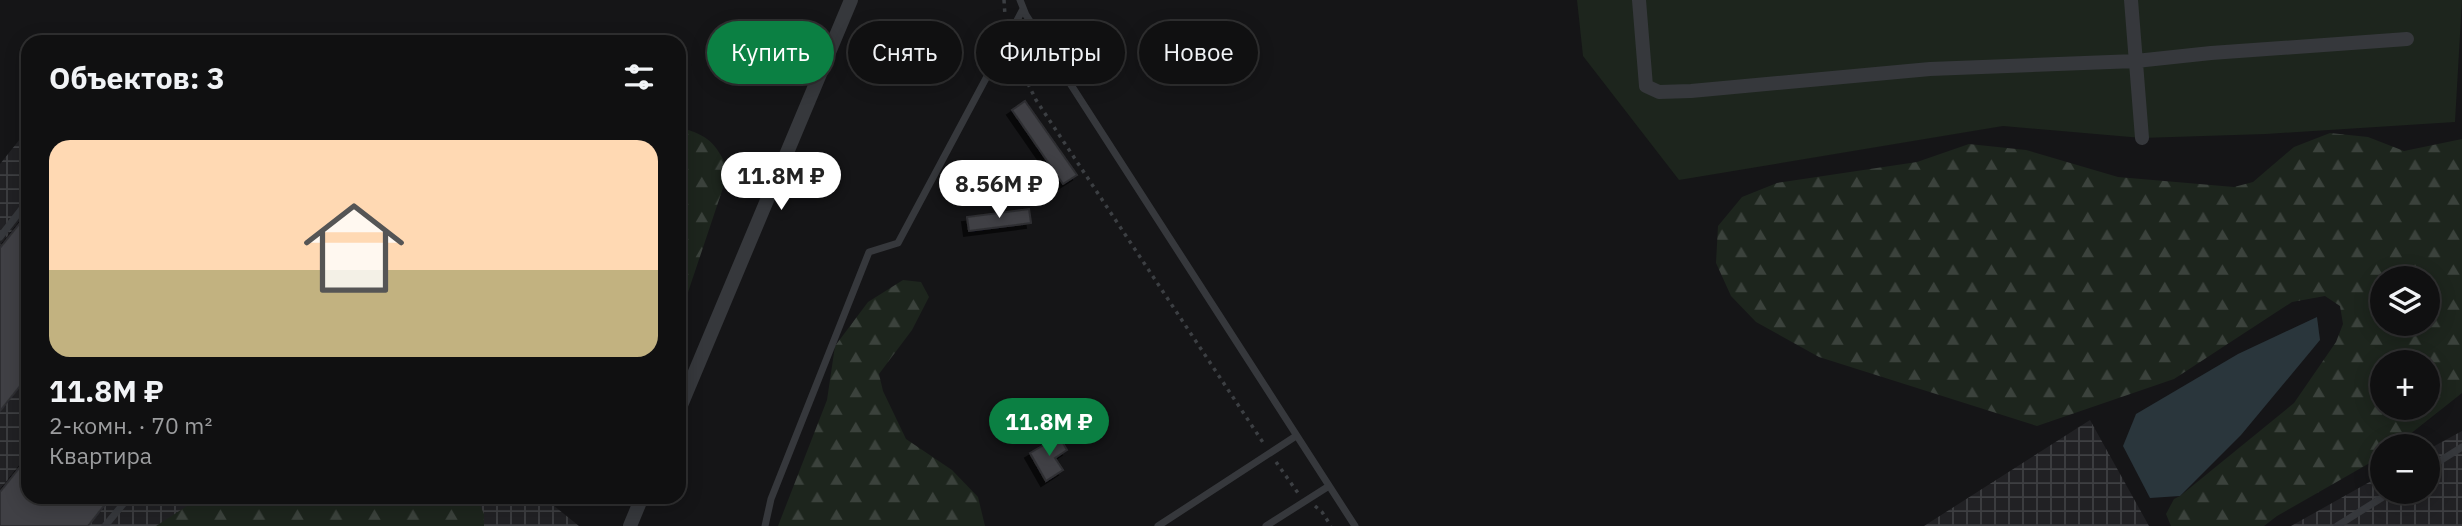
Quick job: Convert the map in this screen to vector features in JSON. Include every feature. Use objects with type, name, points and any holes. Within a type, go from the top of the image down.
[{"type":"street","points":[[686,393],[851,0]]},
{"type":"street","points":[[1639,0],[1646,86],[1659,92],[1930,69],[2136,61],[2407,39]]},
{"type":"street","points":[[2131,0],[2142,138]]},
{"type":"street","points":[[630,526],[639,504]]},
{"type":"lane","points":[[1020,0],[1023,9],[1355,526]]},
{"type":"lane","points":[[1016,21],[1023,9]]},
{"type":"lane","points":[[765,526],[771,499],[869,252],[898,243],[983,84]]},
{"type":"lane","points":[[0,237],[21,210]]},
{"type":"lane","points":[[1158,526],[1296,436]]},
{"type":"lane","points":[[2440,461],[2462,447]]},
{"type":"lane","points":[[1266,526],[1329,486]]},
{"type":"lane","points":[[105,526],[123,504]]},
{"type":"lane","points":[[2337,526],[2372,504]]},
{"type":"path","points":[[1004,0],[1005,21]]},
{"type":"path","points":[[1028,84],[1270,453],[1297,492],[1322,512],[1331,526]]},
{"type":"shaded area","points":[[21,138],[21,504],[552,504],[579,526],[0,526],[0,164]]},
{"type":"shaded area","points":[[2317,317],[2320,340],[2241,435],[2180,496],[2150,498],[2123,446],[2136,414],[2238,354]]},
{"type":"shaded area","points":[[2090,420],[2149,526],[1924,526]]},
{"type":"shaded area","points":[[2462,431],[2462,526],[2291,526],[2370,482],[2370,504],[2440,504],[2440,443]]},
{"type":"green space","points":[[1577,0],[2462,0],[2455,122],[2266,134],[2142,138],[2003,126],[1679,180],[1583,56]]},
{"type":"green space","points":[[686,129],[707,139],[729,170],[686,298]]},
{"type":"green space","points":[[2330,133],[2368,137],[2404,151],[2462,139],[2462,393],[2440,410],[2440,350],[2370,350],[2370,420],[2428,420],[2410,434],[2370,434],[2370,463],[2264,526],[2171,526],[2166,514],[2174,499],[2294,403],[2336,342],[2343,324],[2340,306],[2325,296],[2292,302],[2174,379],[2037,426],[1819,357],[1756,322],[1731,296],[1716,263],[1718,226],[1742,197],[1777,183],[1917,162],[1969,144],[2026,150],[2118,177],[2234,187],[2253,182],[2294,147]]},
{"type":"green space","points":[[903,280],[921,282],[929,297],[912,330],[879,374],[883,391],[906,439],[952,470],[978,497],[985,526],[778,526],[827,400],[835,346],[868,302]]},
{"type":"green space","points":[[190,504],[479,504],[484,514],[484,526],[156,526]]},
{"type":"building","points":[[1025,101],[1077,175],[1063,184],[1012,110]]},
{"type":"building","points":[[1029,209],[1031,223],[969,231],[967,217]]},
{"type":"building","points":[[21,222],[21,385],[0,411],[0,248]]},
{"type":"building","points":[[1059,436],[1067,450],[1055,458],[1063,470],[1046,481],[1030,453]]},
{"type":"building","points":[[21,466],[21,504],[105,504],[88,526],[0,526],[0,492]]}]
